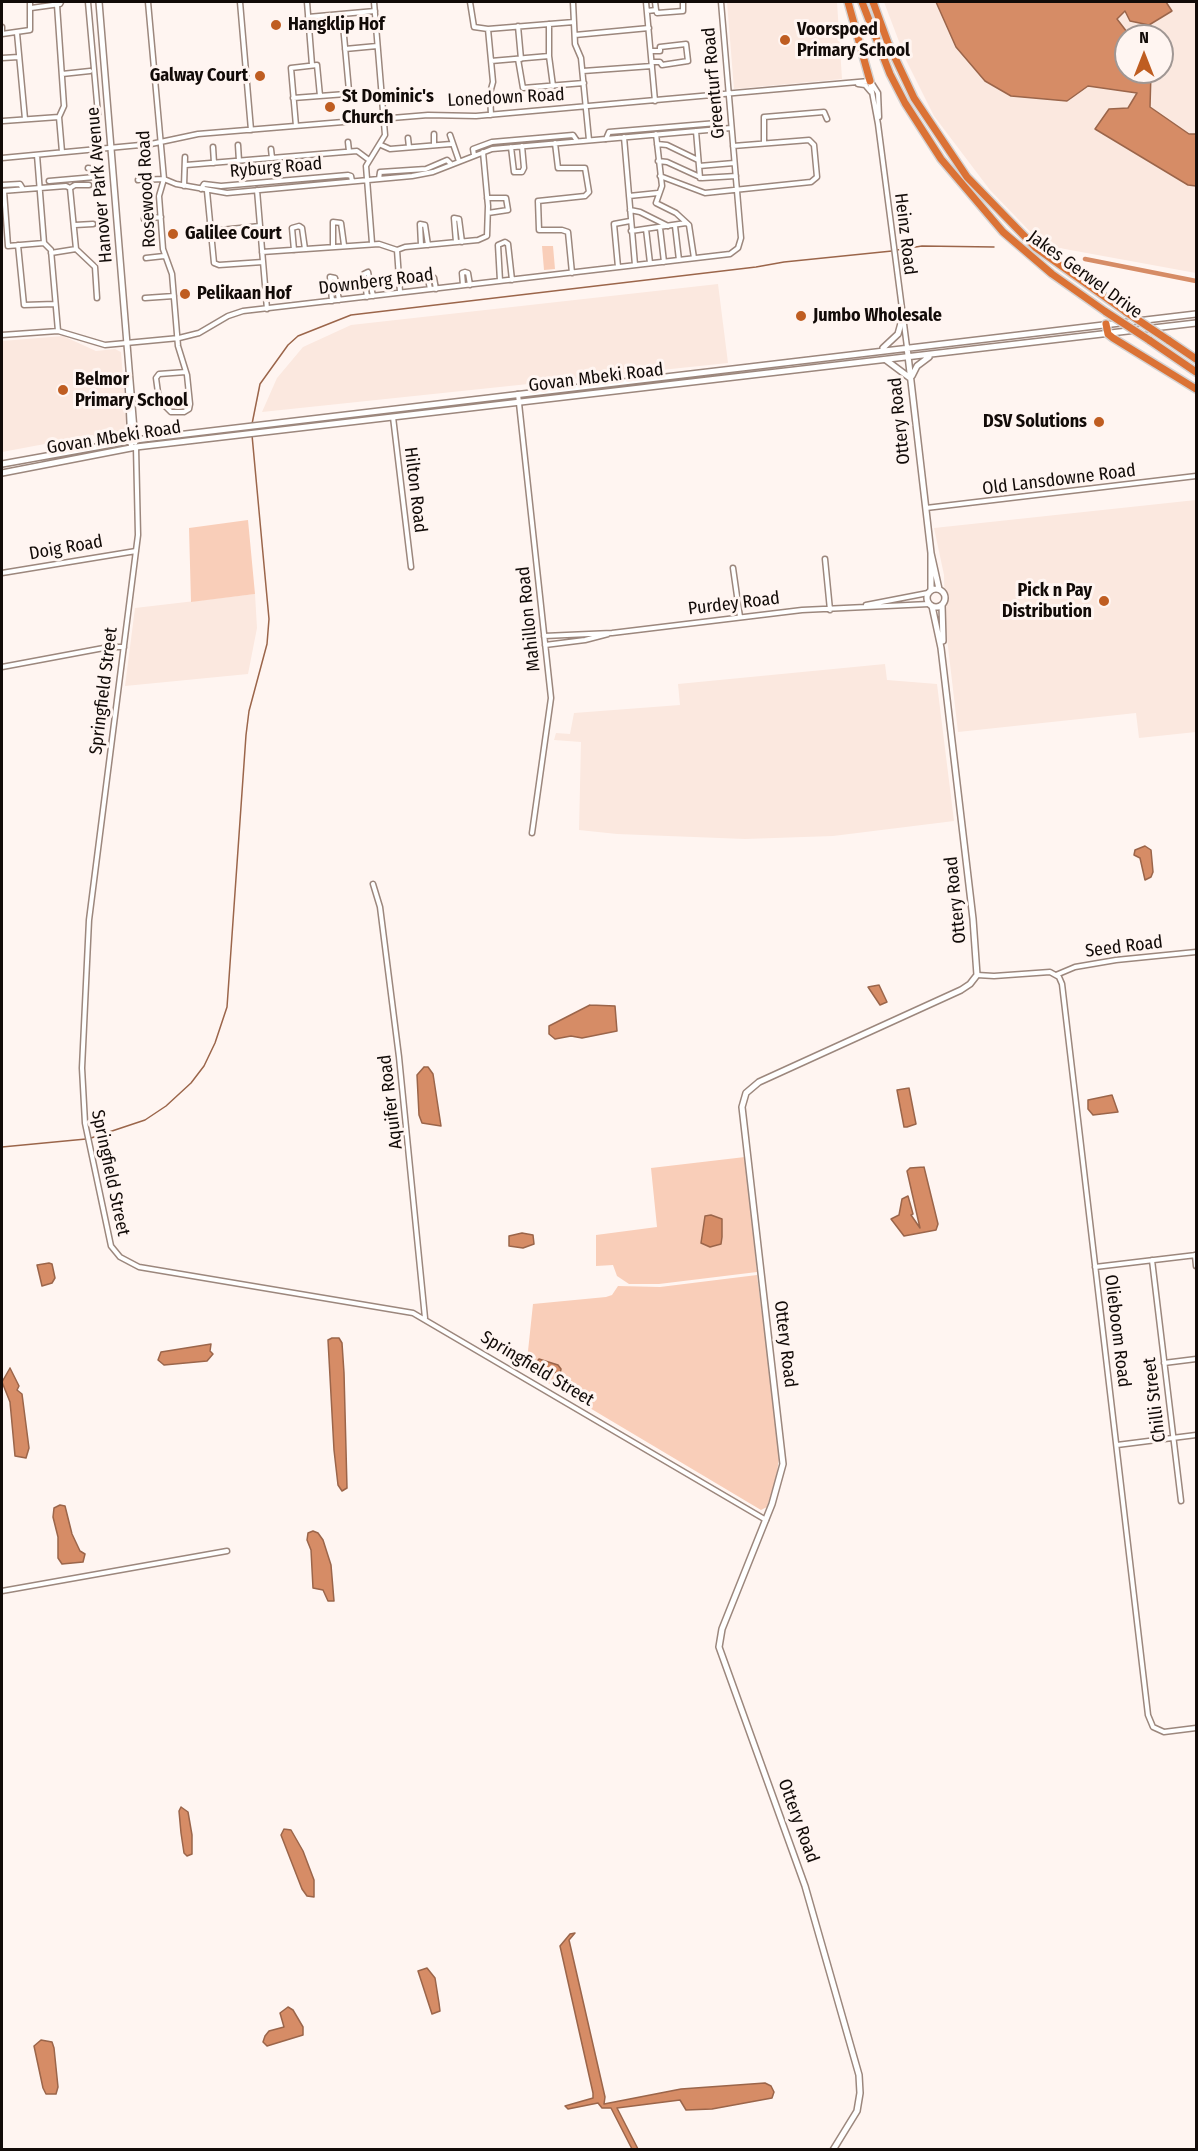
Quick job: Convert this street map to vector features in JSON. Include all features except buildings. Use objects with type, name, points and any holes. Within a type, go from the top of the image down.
[{"type":"highway","points":[[848,2],[870,81]]},
{"type":"highway","name":"Jakes Gerwel Drive","points":[[862,2],[890,74],[910,113],[941,159],[1008,236],[1052,274],[1197,372]]},
{"type":"highway","name":"Jakes Gerwel Drive","points":[[873,2],[888,43],[914,99],[967,177],[1036,248],[1125,312],[1197,357]]},
{"type":"highway","points":[[1106,324],[1108,334],[1197,389]]},
{"type":"street","points":[[2,27],[2,34],[17,33],[31,28],[30,2]]},
{"type":"street","points":[[88,2],[98,114]]},
{"type":"street","name":"Hanover Park Avenue","points":[[99,2],[130,365],[128,392],[134,448]]},
{"type":"street","name":"Rosewood Road","points":[[148,2],[164,179],[159,196],[160,217],[164,256],[172,272],[178,338],[181,360],[186,372],[189,409],[184,412],[171,412],[159,400],[156,378],[159,374],[186,372]]},
{"type":"street","points":[[240,2],[251,130]]},
{"type":"street","points":[[306,2],[312,65]]},
{"type":"street","points":[[372,243],[366,166],[381,145],[385,135],[374,2]]},
{"type":"street","points":[[471,2],[474,27],[488,29],[574,22]]},
{"type":"street","points":[[573,2],[575,34],[583,71],[589,140]]},
{"type":"street","points":[[646,2],[655,101]]},
{"type":"street","points":[[655,2],[656,13],[683,11],[683,2]]},
{"type":"street","name":"Greenturf Road","points":[[721,2],[741,238],[738,248]]},
{"type":"street","points":[[31,8],[59,3],[64,106],[59,117],[62,153]]},
{"type":"street","points":[[647,10],[656,10]]},
{"type":"street","points":[[308,17],[375,11]]},
{"type":"street","points":[[293,98],[349,92],[342,14]]},
{"type":"street","points":[[549,24],[549,56],[553,86]]},
{"type":"street","points":[[518,26],[522,88],[584,83]]},
{"type":"street","points":[[575,34],[649,28]]},
{"type":"street","points":[[488,29],[493,82],[490,93],[491,115]]},
{"type":"street","points":[[17,33],[25,119]]},
{"type":"street","points":[[583,71],[688,61],[686,44],[660,47],[660,62]]},
{"type":"street","points":[[345,49],[377,46]]},
{"type":"street","points":[[651,51],[660,51]]},
{"type":"street","points":[[491,62],[549,56]]},
{"type":"street","points":[[2,58],[19,57]]},
{"type":"street","points":[[296,126],[290,68],[318,66],[321,96]]},
{"type":"street","points":[[62,74],[90,71]]},
{"type":"street","name":"Lonedown Road","points":[[2,158],[112,149],[198,134],[428,115],[464,117],[491,115],[870,81]]},
{"type":"street","name":"Heinz Road","points":[[870,81],[878,124],[907,347]]},
{"type":"street","name":"Heinz Road","points":[[870,81],[878,93],[878,124]]},
{"type":"street","points":[[854,83],[865,86],[873,95]]},
{"type":"street","points":[[96,88],[107,87]]},
{"type":"street","points":[[764,143],[764,117],[824,112],[827,119]]},
{"type":"street","points":[[3,121],[59,117]]},
{"type":"street","name":"Ryburg Road","points":[[606,139],[609,132],[717,123],[720,129]]},
{"type":"street","name":"Ryburg Road","points":[[164,179],[184,186],[227,193],[425,174],[483,152],[511,147],[731,128]]},
{"type":"street","points":[[696,131],[700,178]]},
{"type":"street","points":[[434,134],[434,145]]},
{"type":"street","points":[[656,134],[662,186],[656,203],[676,213],[690,226],[694,258]]},
{"type":"street","points":[[450,135],[451,144],[459,161]]},
{"type":"street","name":"Ryburg Road","points":[[474,155],[473,149],[492,142],[573,135],[577,141]]},
{"type":"street","points":[[624,137],[634,265]]},
{"type":"street","points":[[408,138],[409,147]]},
{"type":"street","points":[[660,176],[702,193],[811,182],[816,179],[812,141],[733,146]]},
{"type":"street","points":[[348,142],[348,151]]},
{"type":"street","points":[[555,143],[558,168],[585,168],[589,192],[585,196],[538,201],[539,230],[568,232],[572,273]]},
{"type":"street","points":[[381,145],[389,148],[451,144]]},
{"type":"street","points":[[657,144],[667,145],[698,160]]},
{"type":"street","points":[[238,145],[239,161]]},
{"type":"street","points":[[322,145],[323,153]]},
{"type":"street","points":[[511,147],[513,171],[522,172],[524,168],[522,146]]},
{"type":"street","points":[[213,147],[214,163]]},
{"type":"street","points":[[296,147],[297,155]]},
{"type":"street","points":[[271,149],[272,158]]},
{"type":"street","points":[[186,165],[348,151],[360,152],[369,159]]},
{"type":"street","points":[[400,293],[395,256],[397,250],[402,247],[478,240],[487,236],[488,213],[483,152]]},
{"type":"street","points":[[37,155],[44,243],[51,253],[58,330]]},
{"type":"street","points":[[184,186],[185,157]]},
{"type":"street","points":[[658,162],[667,162],[700,178],[736,176]]},
{"type":"street","name":"Greenturf Road","points":[[699,166],[735,163]]},
{"type":"street","points":[[49,181],[95,177],[95,169],[88,168]]},
{"type":"street","name":"Ryburg Road","points":[[201,189],[204,184],[221,186],[348,175],[352,181]]},
{"type":"street","points":[[138,180],[164,179]]},
{"type":"street","points":[[60,180],[61,187]]},
{"type":"street","points":[[2,185],[20,184],[23,189]]},
{"type":"street","points":[[70,189],[75,185],[89,185]]},
{"type":"street","points":[[44,243],[8,246],[3,191],[61,187],[70,189]]},
{"type":"street","points":[[70,189],[76,249],[95,267],[97,298]]},
{"type":"street","points":[[257,190],[267,309]]},
{"type":"street","points":[[207,191],[216,265],[263,262]]},
{"type":"street","points":[[629,196],[658,193]]},
{"type":"street","points":[[487,198],[506,198],[508,210],[488,213]]},
{"type":"street","points":[[630,210],[672,226]]},
{"type":"street","points":[[144,219],[160,217]]},
{"type":"street","points":[[456,242],[454,218],[459,219],[462,242]]},
{"type":"street","points":[[618,267],[614,224],[630,221]]},
{"type":"street","points":[[333,246],[333,222],[341,223],[344,245]]},
{"type":"street","points":[[631,231],[686,223]]},
{"type":"street","points":[[75,225],[93,224]]},
{"type":"street","points":[[421,245],[420,224],[426,225],[428,245]]},
{"type":"street","points":[[211,231],[260,226]]},
{"type":"street","points":[[294,250],[292,228],[299,226],[302,228],[305,249]]},
{"type":"street","points":[[672,226],[679,260]]},
{"type":"street","points":[[660,228],[664,262]]},
{"type":"street","points":[[646,230],[650,264]]},
{"type":"street","points":[[500,281],[498,245],[505,242],[508,244],[512,280]]},
{"type":"street","points":[[262,252],[372,243],[397,250]]},
{"type":"street","points":[[18,245],[24,305],[55,304]]},
{"type":"street","name":"Downberg Road","points":[[2,335],[58,330],[105,345],[178,338],[199,333],[235,313],[730,254],[738,248]]},
{"type":"street","points":[[51,253],[76,249]]},
{"type":"street","points":[[146,258],[164,256]]},
{"type":"street","points":[[367,297],[364,274],[368,272],[373,296]]},
{"type":"street","points":[[464,285],[462,273],[465,272],[468,273],[470,285]]},
{"type":"street","points":[[429,290],[428,279],[431,276],[436,289]]},
{"type":"street","points":[[332,301],[330,277],[335,278],[339,300]]},
{"type":"street","points":[[145,298],[174,296]]},
{"type":"street","name":"Govan Mbeki Road","points":[[2,464],[133,440],[1197,314]]},
{"type":"street","points":[[879,350],[896,338],[903,316]]},
{"type":"street","name":"Govan Mbeki Road","points":[[2,473],[134,448],[1197,323]]},
{"type":"street","name":"Ottery Road","points":[[907,347],[931,553],[939,589],[945,596],[941,648]]},
{"type":"street","points":[[886,360],[900,368],[911,380],[917,366],[933,355]]},
{"type":"street","name":"Mahillon Road","points":[[518,394],[551,706],[532,833]]},
{"type":"street","name":"Hilton Road","points":[[393,417],[411,567]]},
{"type":"street","name":"Springfield Street","points":[[134,448],[138,524],[136,550],[89,920],[82,1076],[86,1132],[109,1239],[114,1252],[129,1263],[158,1271],[386,1306],[425,1318],[766,1520]]},
{"type":"street","name":"Old Lansdowne Road","points":[[926,508],[1197,477]]},
{"type":"street","name":"Doig Road","points":[[2,573],[136,550]]},
{"type":"street","name":"Ottery Road","points":[[833,2150],[857,2111],[860,2093],[859,2075],[805,1886],[720,1652],[722,1629],[780,1483],[783,1459],[742,1119],[744,1097],[759,1082],[961,990],[977,975],[976,940],[941,648],[930,605],[931,553]]},
{"type":"street","points":[[825,559],[830,610]]},
{"type":"street","points":[[733,568],[740,617]]},
{"type":"street","points":[[929,592],[939,589]]},
{"type":"street","name":"Purdey Road","points":[[859,607],[929,592]]},
{"type":"street","points":[[930,605],[943,604]]},
{"type":"street","name":"Purdey Road","points":[[544,636],[612,633],[740,617],[859,607],[930,605]]},
{"type":"street","name":"Purdey Road","points":[[545,645],[585,640],[612,633]]},
{"type":"street","points":[[2,667],[124,647]]},
{"type":"street","name":"Aquifer Road","points":[[373,884],[380,907],[399,1057],[422,1266],[425,1318]]},
{"type":"street","name":"Seed Road","points":[[1056,975],[1075,967],[1116,960],[1197,952]]},
{"type":"street","points":[[977,975],[1046,972],[1056,975]]},
{"type":"street","name":"Olieboom Road","points":[[1056,975],[1061,980],[1065,997],[1148,1715],[1153,1727],[1158,1730],[1197,1728]]},
{"type":"street","points":[[1095,1267],[1196,1255],[1197,1266]]},
{"type":"street","name":"Chilli Street","points":[[1152,1260],[1181,1501]]},
{"type":"street","points":[[1164,1363],[1197,1359]]},
{"type":"street","points":[[1117,1445],[1197,1435]]},
{"type":"street","points":[[2,1591],[227,1551]]},
{"type":"shaded area","name":"Voorspoed Primary School","points":[[727,2],[837,2],[842,79],[734,89]]},
{"type":"shaded area","points":[[884,2],[1196,2],[1196,273],[1043,245],[990,190],[934,116],[906,60]]},
{"type":"shaded area","points":[[936,2],[1166,2],[1172,11],[1151,24],[1130,21],[1125,11],[1117,19],[1121,24],[1114,24],[1114,84],[1151,84],[1150,107],[1189,134],[1196,134],[1196,186],[1188,185],[1095,129],[1109,109],[1128,108],[1137,93],[1088,86],[1067,101],[1011,96],[985,81],[956,47]]},
{"type":"shaded area","points":[[542,246],[553,246],[555,269],[544,270]]},
{"type":"shaded area","points":[[718,284],[728,363],[262,412],[277,378],[303,347],[351,325]]},
{"type":"shaded area","name":"Belmor Primary School","points":[[63,336],[96,351],[115,349],[121,352],[127,428],[122,435],[96,440],[93,435],[2,452],[2,341]]},
{"type":"shaded area","points":[[1196,500],[1196,732],[1139,738],[1136,713],[958,732],[945,621],[944,575],[934,528]]},
{"type":"shaded area","points":[[248,520],[255,594],[191,602],[189,528]]},
{"type":"shaded area","points":[[255,594],[257,628],[248,674],[125,686],[135,608]]},
{"type":"shaded area","points":[[885,664],[887,680],[937,684],[954,821],[833,836],[745,839],[617,834],[579,830],[581,742],[554,740],[556,733],[570,734],[574,713],[680,705],[678,684]]},
{"type":"shaded area","points":[[1145,846],[1151,850],[1153,872],[1151,877],[1145,880],[1140,858],[1134,855],[1135,850]]},
{"type":"shaded area","points":[[879,985],[887,1002],[880,1005],[868,987]]},
{"type":"shaded area","points":[[590,1005],[615,1006],[617,1031],[582,1038],[571,1036],[555,1039],[549,1034],[549,1026]]},
{"type":"shaded area","points":[[424,1067],[428,1067],[433,1074],[441,1126],[422,1123],[419,1115],[417,1075]]},
{"type":"shaded area","points":[[909,1088],[916,1124],[904,1127],[897,1090]]},
{"type":"shaded area","points":[[1112,1095],[1118,1112],[1093,1115],[1088,1109],[1088,1100]]},
{"type":"shaded area","points":[[745,1157],[757,1272],[659,1284],[629,1284],[617,1276],[613,1265],[596,1266],[596,1235],[657,1227],[651,1168]]},
{"type":"shaded area","points":[[924,1167],[938,1224],[936,1230],[904,1236],[891,1219],[899,1215],[902,1199],[908,1196],[913,1214],[911,1215],[920,1228],[907,1171],[910,1168]]},
{"type":"shaded area","points":[[711,1215],[722,1219],[722,1237],[721,1244],[710,1247],[701,1243],[705,1216]]},
{"type":"shaded area","points":[[522,1233],[533,1235],[534,1244],[523,1248],[509,1246],[509,1236]]},
{"type":"shaded area","points":[[52,1264],[55,1278],[52,1283],[42,1286],[37,1265]]},
{"type":"shaded area","points":[[757,1275],[780,1452],[776,1479],[767,1507],[761,1510],[526,1370],[533,1304],[606,1297],[612,1295],[618,1286],[660,1287]]},
{"type":"shaded area","points":[[339,1338],[342,1343],[344,1373],[347,1488],[342,1491],[338,1485],[334,1450],[328,1340]]},
{"type":"shaded area","points":[[211,1344],[210,1351],[213,1354],[207,1361],[164,1365],[158,1360],[161,1352]]},
{"type":"shaded area","points":[[539,1359],[558,1365],[561,1369],[560,1374],[538,1368],[534,1365]]},
{"type":"shaded area","points":[[10,1368],[19,1386],[17,1390],[22,1394],[29,1448],[26,1458],[15,1456],[10,1402],[2,1382]]},
{"type":"shaded area","points":[[60,1505],[65,1506],[72,1534],[80,1551],[85,1554],[83,1562],[62,1564],[58,1558],[58,1537],[53,1517],[54,1508]]},
{"type":"shaded area","points":[[313,1531],[318,1533],[323,1540],[331,1565],[334,1601],[328,1601],[323,1590],[313,1588],[311,1550],[307,1540],[308,1533]]},
{"type":"shaded area","points":[[181,1807],[188,1812],[192,1835],[192,1854],[187,1856],[184,1853],[181,1833],[179,1811]]},
{"type":"shaded area","points":[[284,1829],[291,1830],[303,1851],[314,1880],[314,1897],[307,1896],[302,1889],[281,1835]]},
{"type":"shaded area","points":[[575,1933],[569,1940],[605,2097],[604,2104],[681,2089],[765,2083],[771,2086],[774,2092],[772,2098],[712,2109],[686,2110],[680,2100],[617,2108],[638,2149],[632,2149],[611,2108],[602,2108],[598,2103],[568,2109],[565,2106],[593,2098],[560,1946],[570,1934]]},
{"type":"shaded area","points":[[427,1968],[435,1978],[440,2011],[432,2014],[418,1971]]},
{"type":"shaded area","points":[[288,2007],[293,2010],[303,2027],[303,2035],[267,2046],[263,2042],[265,2036],[269,2031],[284,2027],[280,2013]]},
{"type":"shaded area","points":[[41,2040],[52,2042],[54,2048],[58,2087],[56,2094],[46,2094],[43,2088],[34,2046]]},
{"type":"waterway","points":[[897,250],[922,246],[994,247]]},
{"type":"waterway","points":[[252,424],[260,384],[288,345],[298,336],[351,315],[892,251]]},
{"type":"waterway","points":[[1085,259],[1196,281]]},
{"type":"waterway","points":[[91,1138],[145,1120],[166,1106],[191,1083],[204,1066],[215,1043],[227,1007],[246,735],[249,711],[267,644],[269,619],[252,435]]},
{"type":"waterway","points":[[2,1147],[86,1139]]},
{"type":"place","name":"Hangklip Hof","points":[[276,25]]},
{"type":"place","name":"Voorspoed Primary School","points":[[785,40]]},
{"type":"place","name":"Galway Court","points":[[260,76]]},
{"type":"place","name":"St Dominic's Church","points":[[330,107]]},
{"type":"place","name":"Galilee Court","points":[[173,234]]},
{"type":"place","name":"Pelikaan Hof","points":[[185,294]]},
{"type":"place","name":"Jumbo Wholesale","points":[[801,316]]},
{"type":"place","name":"Belmor Primary School","points":[[63,390]]},
{"type":"place","name":"DSV Solutions","points":[[1099,422]]},
{"type":"place","name":"Pick n Pay Distribution","points":[[1104,601]]}]
